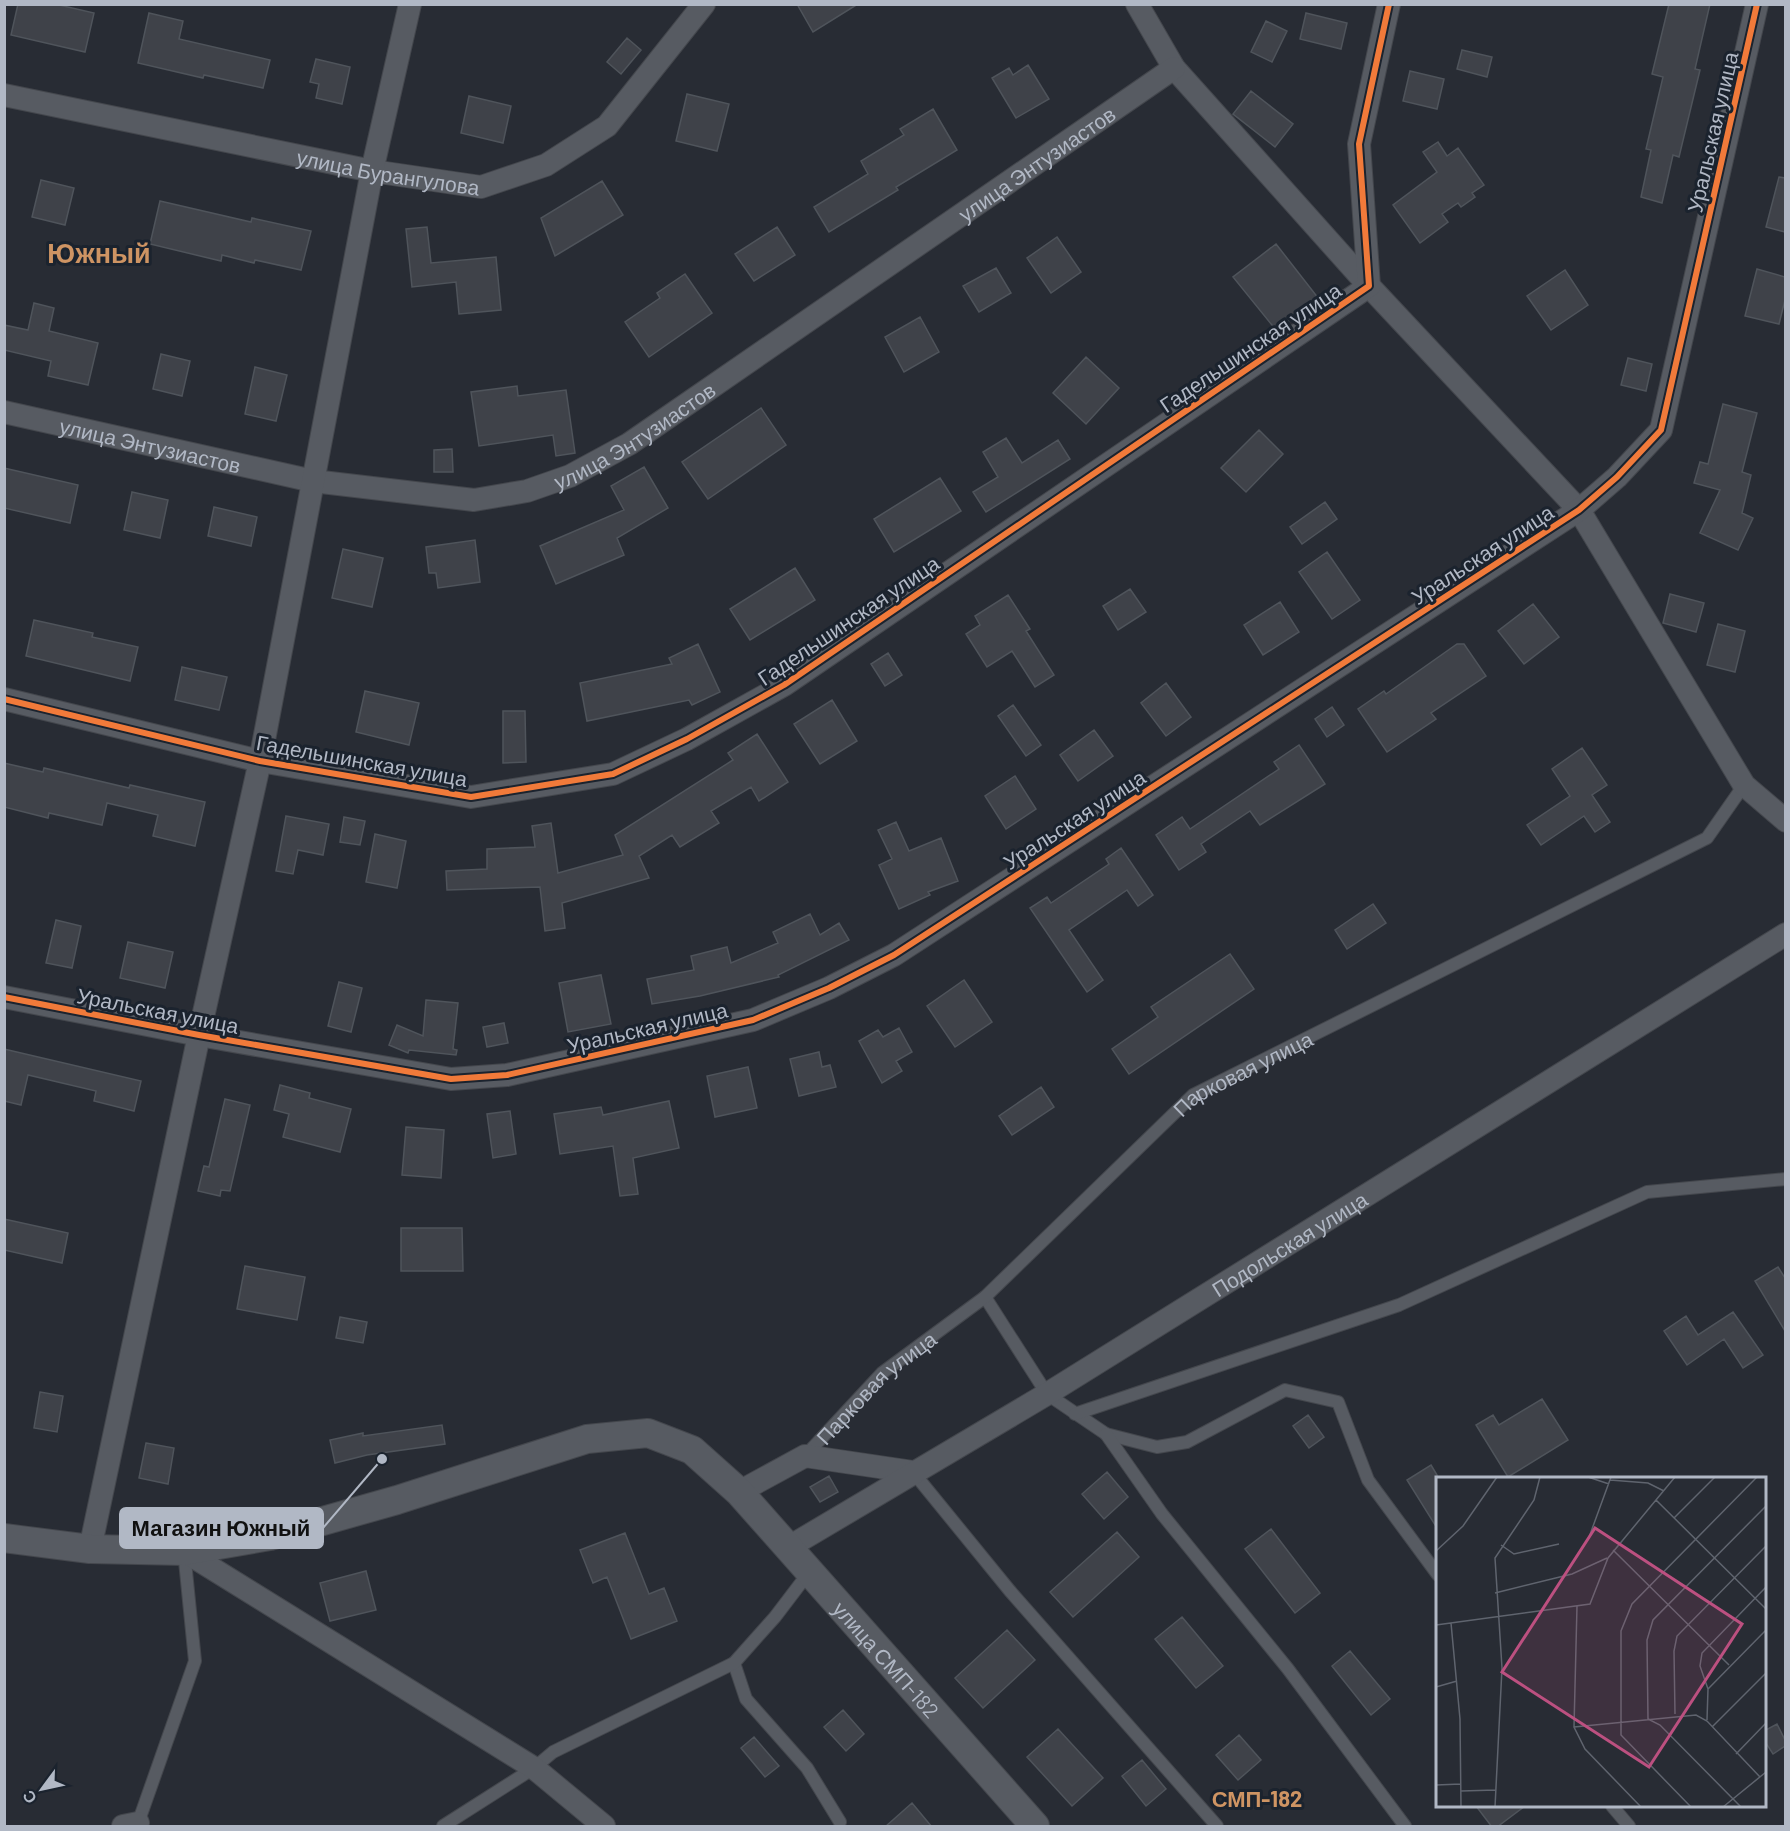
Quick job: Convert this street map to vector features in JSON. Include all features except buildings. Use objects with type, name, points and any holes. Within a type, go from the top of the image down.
[{"type":"street","points":[[90,1549],[199,1035],[260,761],[372,171],[410,4]]},
{"type":"street","name":"улица Бурангулова","points":[[4,95],[372,171],[481,187],[546,165],[608,126],[704,4]]},
{"type":"street","points":[[1137,4],[1174,68],[1369,286],[1579,510],[1744,785],[1785,821]]},
{"type":"street","name":"Гадельшинская улица","points":[[4,699],[260,761],[471,797],[613,774],[687,739],[784,685],[1369,286],[1359,144],[1389,4]]},
{"type":"street","name":"Уральская улица","points":[[4,997],[199,1035],[451,1078],[507,1075],[753,1020],[828,988],[894,956],[1579,510],[1617,477],[1661,430],[1757,4]]},
{"type":"street","name":"улица Энтузиастов","points":[[4,412],[313,481],[474,500],[527,491],[570,476],[629,444],[1174,68]]},
{"type":"street","name":"Подольская улица","points":[[789,1547],[1047,1394],[1785,934]]},
{"type":"street","points":[[4,1538],[90,1549],[184,1551],[270,1536],[398,1500],[587,1439],[648,1433],[692,1450],[740,1492],[805,1456],[913,1472]]},
{"type":"street","name":"улица СМП-182","points":[[740,1492],[1035,1827]]},
{"type":"street","points":[[184,1551],[534,1768],[604,1827]]},
{"type":"lane","name":"Парковая улица","points":[[805,1456],[882,1373],[985,1297],[1193,1095],[1707,838],[1744,785]]},
{"type":"lane","points":[[1075,1414],[1399,1305],[1647,1192],[1785,1179]]},
{"type":"lane","points":[[985,1297],[1047,1394],[1106,1434],[1157,1447],[1187,1442],[1285,1390],[1338,1402],[1368,1480],[1436,1574]]},
{"type":"lane","points":[[1106,1434],[1162,1514],[1288,1669],[1405,1827]]},
{"type":"lane","points":[[913,1472],[1010,1591],[1217,1827]]},
{"type":"lane","points":[[132,1825],[195,1661],[184,1551]]},
{"type":"lane","points":[[443,1827],[534,1768],[553,1752],[734,1663],[775,1617],[810,1571]]},
{"type":"lane","points":[[734,1663],[746,1699],[807,1768],[840,1822]]},
{"type":"lane","points":[[1613,1807],[1629,1827]]},
{"type":"cycle path","points":[[4,699],[260,761],[471,797],[613,774],[687,739],[784,685],[1369,286],[1359,144],[1389,4]]},
{"type":"cycle path","points":[[4,997],[199,1035],[451,1079],[507,1075],[753,1020],[829,988],[894,955],[1579,510],[1617,477],[1661,430],[1757,4]]},
{"type":"place","name":"Магазин Южный","points":[[382,1459]]},
{"type":"district","name":"Южный","points":[[99,252]]},
{"type":"district","name":"СМП-182","points":[[1257,1798]]}]
